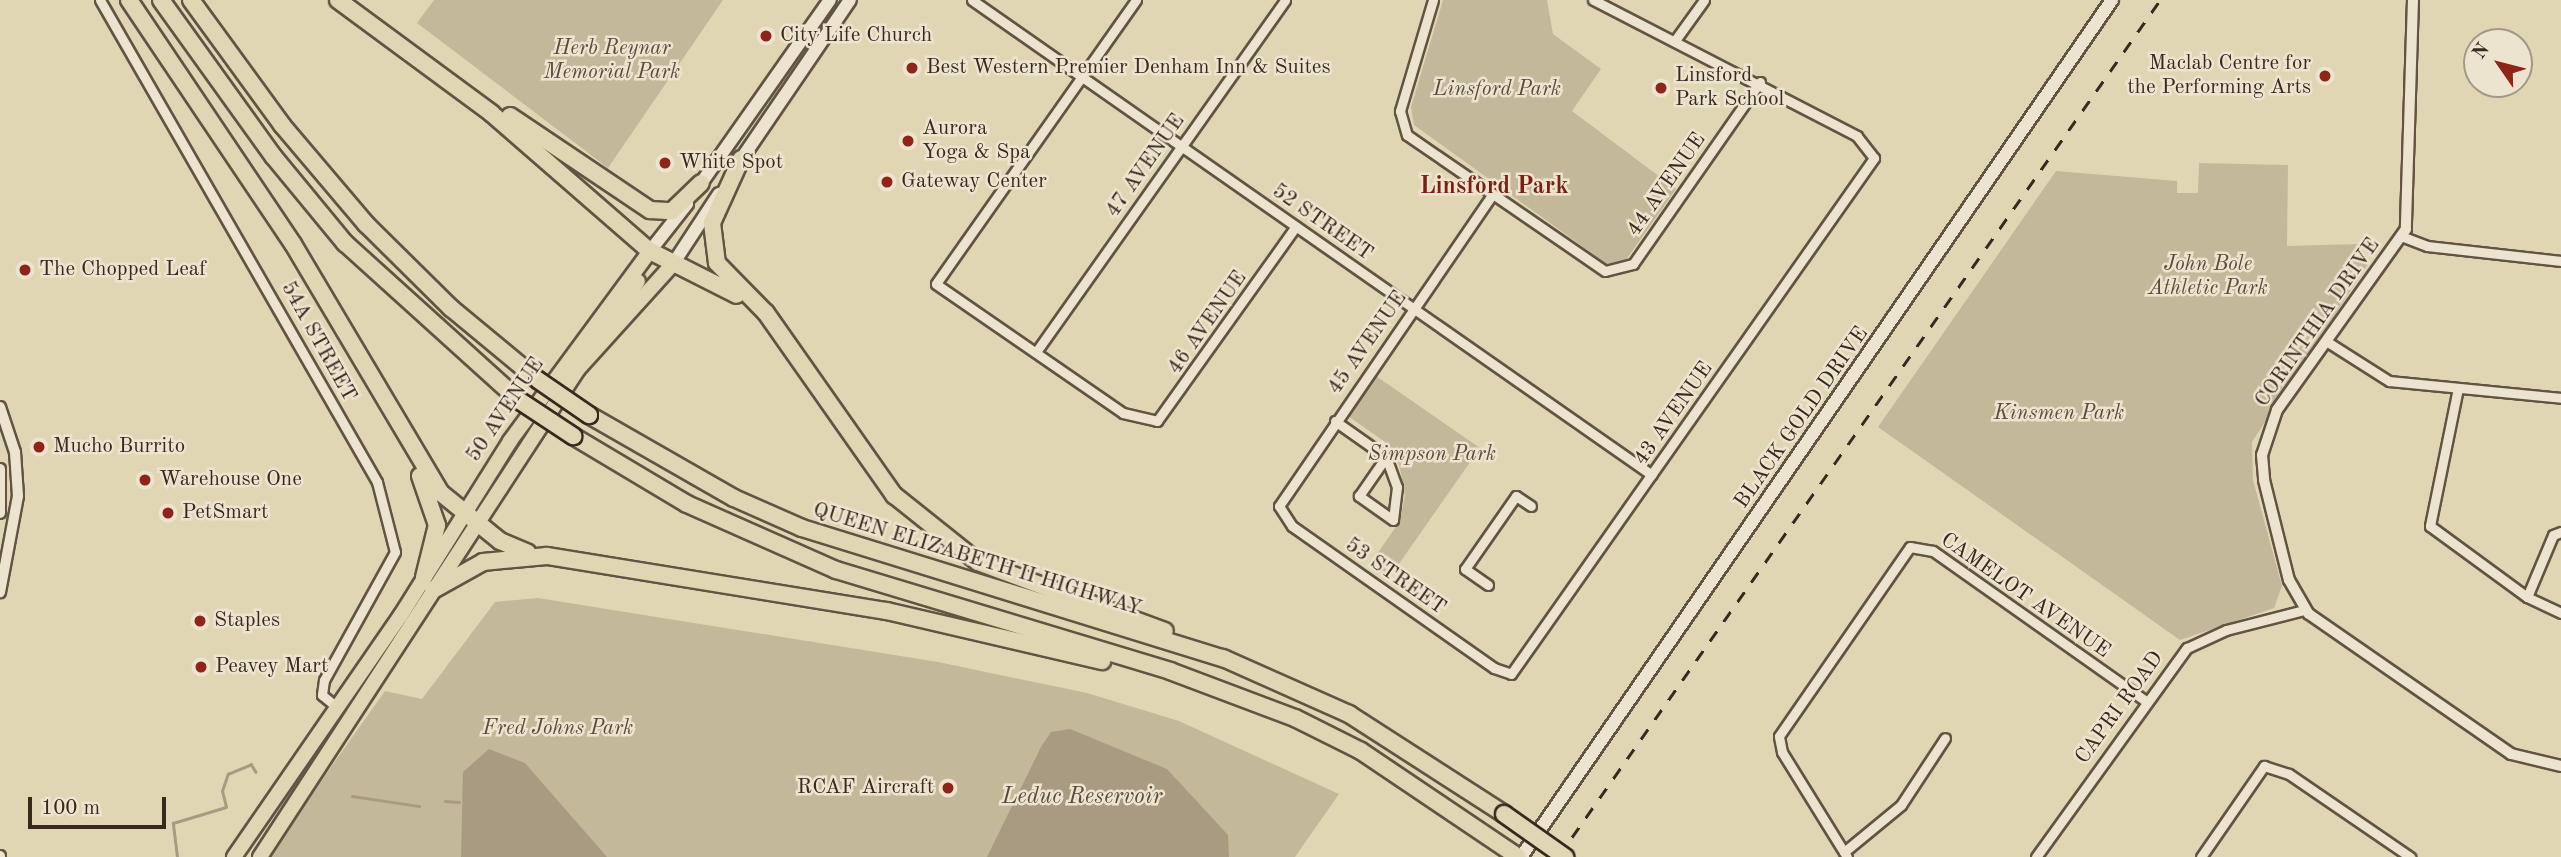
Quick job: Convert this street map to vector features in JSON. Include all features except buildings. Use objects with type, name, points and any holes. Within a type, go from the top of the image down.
[{"type":"highway","points":[[129,0],[296,248],[404,439],[441,493],[477,523],[530,554]]},
{"type":"highway","points":[[160,0],[274,157],[345,243],[520,401],[573,436],[687,504],[836,570],[1232,691],[1361,751],[1520,857]]},
{"type":"highway","name":"QUEEN ELIZABETH II HIGHWAY","points":[[191,0],[282,125],[366,224],[451,308],[538,380],[589,415],[734,498],[803,528],[1223,657],[1349,714],[1504,814],[1565,857]]},
{"type":"highway","points":[[340,1],[637,204],[672,211],[701,183]]},
{"type":"highway","points":[[340,1],[513,130],[650,251],[744,300],[803,365]]},
{"type":"highway","points":[[741,159],[712,223],[712,251],[803,365],[894,495],[946,542],[1016,580],[1136,618],[1223,657]]},
{"type":"highway","points":[[404,439],[436,513],[429,583],[483,562],[530,554],[887,611],[1232,691]]},
{"type":"main road","name":"50 AVENUE","points":[[260,857],[429,583],[463,512],[510,441],[701,183],[830,0]]},
{"type":"main road","name":"50 AVENUE","points":[[234,857],[338,708],[429,583],[477,523],[578,369],[605,347],[673,264],[849,0]]},
{"type":"main road","name":"BLACK GOLD DRIVE","points":[[1520,857],[2108,4]]},
{"type":"main road","points":[[746,119],[762,131]]},
{"type":"main road","points":[[578,369],[635,286],[650,251]]},
{"type":"main road","points":[[477,523],[474,507],[510,441]]},
{"type":"street","name":"54A STREET","points":[[100,0],[377,482],[395,552],[324,680],[322,695],[338,708]]},
{"type":"street","name":"52 STREET","points":[[972,0],[987,4],[1082,77],[1652,475]]},
{"type":"street","points":[[1036,352],[936,284],[1136,0]]},
{"type":"street","name":"47 AVENUE","points":[[1036,352],[1285,0]]},
{"type":"street","points":[[1433,0],[1400,119],[1408,135],[1492,195]]},
{"type":"street","points":[[1594,0],[1760,82]]},
{"type":"street","points":[[1676,39],[1704,0]]},
{"type":"street","name":"CORINTHIA DRIVE","points":[[2413,0],[2407,222],[2402,236],[2277,410],[2262,455],[2289,580],[2304,610],[2511,754],[2561,766]]},
{"type":"street","name":"43 AVENUE","points":[[1494,668],[1511,674],[1525,662],[1874,158],[1866,141],[1760,82]]},
{"type":"street","name":"44 AVENUE","points":[[1492,195],[1594,265],[1624,270],[1760,82]]},
{"type":"street","name":"45 AVENUE","points":[[1279,513],[1280,499],[1492,195]]},
{"type":"street","name":"46 AVENUE","points":[[1036,352],[1137,421],[1157,421],[1177,399],[1296,226]]},
{"type":"street","points":[[2402,236],[2427,246],[2561,261]]},
{"type":"street","points":[[2326,341],[2381,379],[2561,398]]},
{"type":"street","points":[[2458,388],[2430,526],[2527,597],[2561,613]]},
{"type":"street","points":[[0,407],[15,452],[18,496],[0,592]]},
{"type":"street","points":[[1335,421],[1386,457],[1397,486],[1393,520],[1359,496],[1386,457]]},
{"type":"street","points":[[0,469],[0,513]]},
{"type":"street","points":[[1488,585],[1465,569],[1516,495],[1531,506]]},
{"type":"street","name":"53 STREET","points":[[1279,513],[1494,668]]},
{"type":"street","points":[[2527,597],[2553,535],[2561,532]]},
{"type":"street","name":"CAMELOT AVENUE","points":[[1845,855],[1782,752],[1779,736],[1910,547],[1933,551],[2146,701]]},
{"type":"street","name":"CAPRI ROAD","points":[[2036,857],[2146,701],[2199,641],[2304,610]]},
{"type":"street","points":[[1845,855],[1901,805],[1945,737]]},
{"type":"street","points":[[2201,857],[2264,766],[2289,774],[2410,857]]},
{"type":"green space","name":"Herb Reynar Memorial Park","points":[[434,0],[723,0],[608,168],[417,23]]},
{"type":"green space","name":"Linsford Park","points":[[1443,0],[1547,0],[1553,34],[1601,69],[1572,111],[1676,189],[1626,260],[1607,264],[1414,125],[1411,107]]},
{"type":"green space","name":"Kinsmen Park","points":[[2199,163],[2288,165],[2287,246],[2358,244],[2368,264],[2252,442],[2253,480],[2282,586],[2274,608],[2180,640],[1878,427],[2056,171],[2177,181],[2177,193],[2198,193]]},
{"type":"green space","name":"Simpson Park","points":[[1376,376],[1480,448],[1389,578],[1370,564],[1400,521],[1405,495],[1399,464],[1385,442],[1348,416]]},
{"type":"green space","name":"Fred Johns Park","points":[[538,598],[938,662],[1087,693],[1179,721],[1339,794],[1295,857],[267,857],[385,691],[422,699],[495,602]]},
{"type":"water","name":"Leduc Reservoir","points":[[1070,729],[1167,769],[1228,835],[1229,857],[987,857],[1041,747],[1051,732]]},
{"type":"water","points":[[489,749],[525,763],[607,857],[461,857],[463,772]]},
{"type":"waterway","points":[[177,857],[173,823],[226,807],[222,791],[228,774],[251,764],[256,772]]},
{"type":"waterway","points":[[352,796],[419,806]]},
{"type":"waterway","points":[[445,801],[459,802]]},
{"type":"railway","points":[[1558,857],[2160,0]]},
{"type":"place","name":"City Life Church","points":[[766,36]]},
{"type":"place","name":"Best Western Premier Denham Inn & Suites","points":[[912,68]]},
{"type":"place","name":"Maclab Centre for the Performing Arts","points":[[2325,76]]},
{"type":"place","name":"Linsford Park School","points":[[1661,88]]},
{"type":"place","name":"Aurora Yoga & Spa","points":[[908,141]]},
{"type":"place","name":"White Spot","points":[[665,163]]},
{"type":"place","name":"Gateway Center","points":[[887,182]]},
{"type":"place","name":"The Chopped Leaf","points":[[25,270]]},
{"type":"place","name":"Mucho Burrito","points":[[39,447]]},
{"type":"place","name":"Warehouse One","points":[[145,480]]},
{"type":"place","name":"PetSmart","points":[[168,513]]},
{"type":"place","name":"Staples","points":[[200,621]]},
{"type":"place","name":"Peavey Mart","points":[[201,667]]},
{"type":"place","name":"RCAF Aircraft","points":[[948,788]]},
{"type":"district","name":"Linsford Park","points":[[1494,188]]},
{"type":"park label","name":"John Bole Athletic Park","points":[[2208,277]]}]
